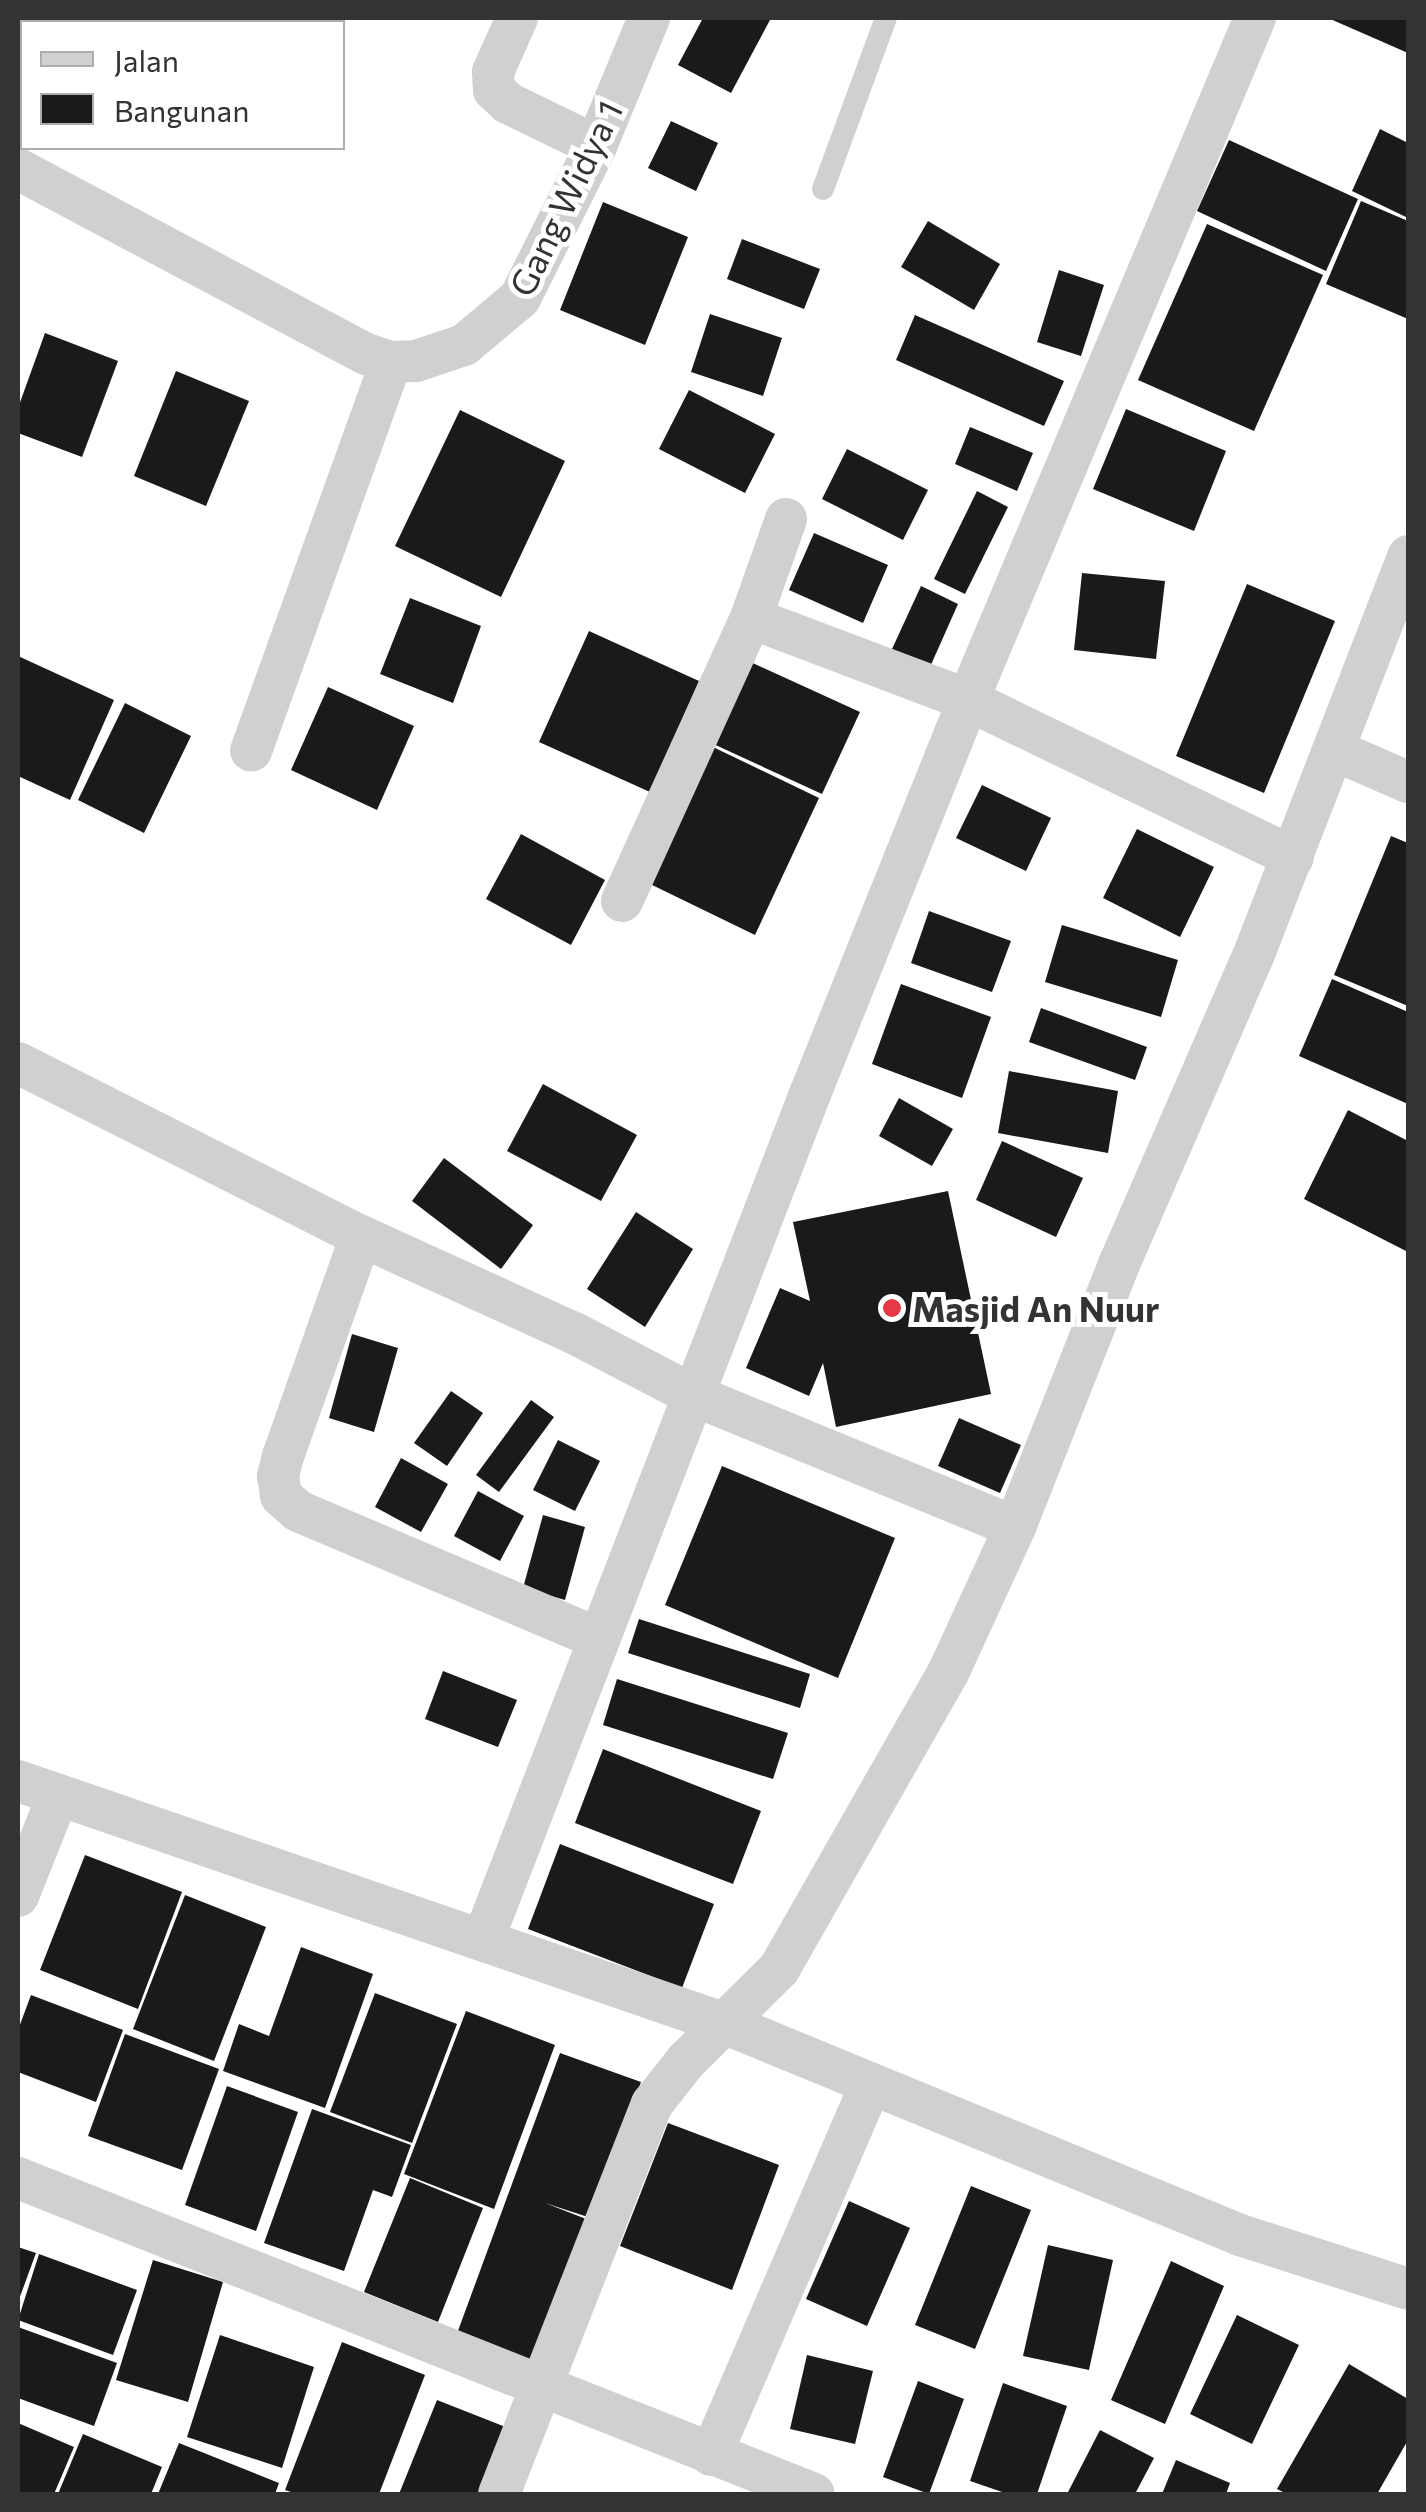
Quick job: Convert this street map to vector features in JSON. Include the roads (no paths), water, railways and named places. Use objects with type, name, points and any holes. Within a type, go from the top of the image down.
[{"type":"street","points":[[516,18],[494,72],[494,90],[508,103],[596,146]]},
{"type":"street","name":"Gang Widya 1","points":[[391,362],[446,353],[483,334],[520,298],[596,146],[648,18]]},
{"type":"street","points":[[483,1940],[968,700],[1255,18]]},
{"type":"street","points":[[18,169],[366,354],[391,362],[252,751]]},
{"type":"street","points":[[622,901],[751,618],[786,518]]},
{"type":"street","points":[[499,2494],[652,2104],[686,2061],[764,1987],[790,1952],[948,1672],[1015,1527],[1120,1262],[1293,857],[1408,556]]},
{"type":"street","points":[[751,618],[968,700],[1293,857]]},
{"type":"street","points":[[1334,750],[1408,782]]},
{"type":"street","points":[[18,1063],[361,1236],[574,1332],[693,1395],[1015,1527]]},
{"type":"street","points":[[361,1236],[283,1456],[278,1476],[281,1496],[298,1511],[599,1640]]},
{"type":"street","points":[[18,1781],[57,1798],[726,2024],[1240,2235],[1408,2289]]},
{"type":"street","points":[[18,1896],[57,1798]]},
{"type":"street","points":[[711,2455],[870,2086]]},
{"type":"street","points":[[18,2178],[814,2494]]},
{"type":"lane","points":[[823,188],[886,18]]},
{"type":"place","name":"Masjid An Nuur","points":[[892,1308]]}]
